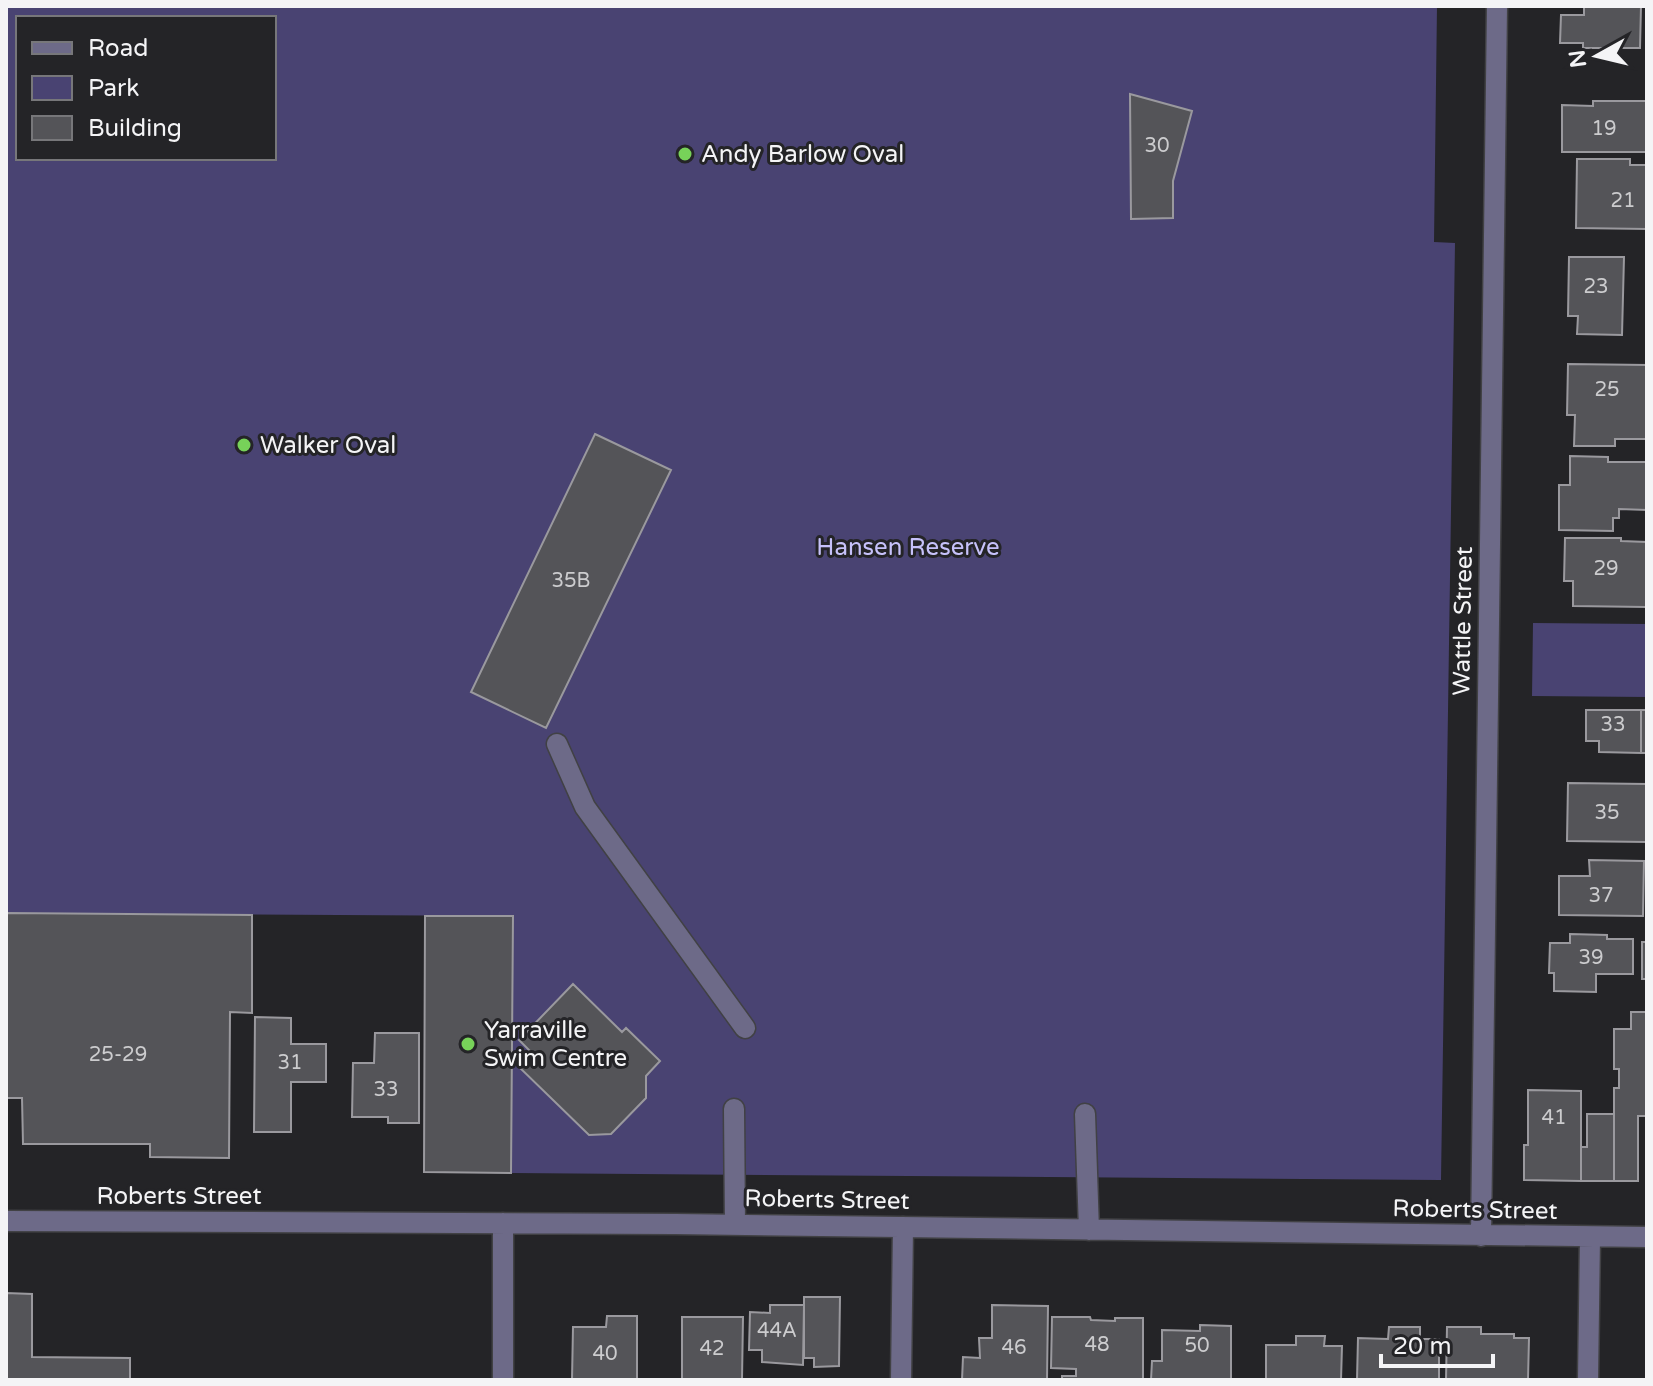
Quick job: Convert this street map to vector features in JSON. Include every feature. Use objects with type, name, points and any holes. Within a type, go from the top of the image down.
[{"type":"street","name":"Wattle Street","points":[[1481,1236],[1497,6]]},
{"type":"street","points":[[557,744],[585,807],[745,1028]]},
{"type":"street","points":[[734,1109],[735,1225]]},
{"type":"street","points":[[1085,1114],[1089,1230]]},
{"type":"street","name":"Roberts Street","points":[[6,1221],[735,1225],[1647,1237]]},
{"type":"street","points":[[503,1223],[503,1380]]},
{"type":"street","points":[[901,1380],[903,1227]]},
{"type":"street","points":[[1588,1380],[1590,1237]]},
{"type":"green space","name":"Hansen Reserve","points":[[6,6],[1437,6],[1434,242],[1455,243],[1441,1180],[511,1173],[513,916],[6,913]]},
{"type":"green space","points":[[1533,623],[1647,624],[1647,697],[1532,696]]},
{"type":"building","points":[[1584,6],[1641,6],[1640,48],[1583,48],[1583,43],[1560,43],[1561,15],[1584,15]]},
{"type":"building","points":[[1130,94],[1192,111],[1173,181],[1173,218],[1131,219]]},
{"type":"building","points":[[1593,101],[1647,101],[1647,152],[1562,152],[1562,105],[1593,106]]},
{"type":"building","points":[[1577,159],[1630,159],[1630,165],[1647,165],[1647,229],[1576,228]]},
{"type":"building","points":[[1569,257],[1624,257],[1622,335],[1577,334],[1578,316],[1568,316]]},
{"type":"building","points":[[1568,364],[1647,365],[1647,439],[1615,439],[1615,446],[1574,446],[1575,415],[1567,415]]},
{"type":"building","points":[[595,434],[671,470],[546,728],[471,692]]},
{"type":"building","points":[[1570,456],[1608,457],[1608,462],[1647,462],[1647,510],[1619,509],[1619,518],[1613,518],[1613,531],[1559,530],[1559,485],[1570,485]]},
{"type":"building","points":[[1565,538],[1621,538],[1621,541],[1647,542],[1646,607],[1573,606],[1573,581],[1564,581]]},
{"type":"building","points":[[1586,710],[1641,710],[1641,753],[1599,752],[1599,741],[1586,741]]},
{"type":"building","points":[[1641,710],[1647,710],[1647,753],[1641,753]]},
{"type":"building","points":[[1568,783],[1647,784],[1647,842],[1567,841]]},
{"type":"building","points":[[1589,860],[1644,861],[1643,916],[1559,915],[1559,876],[1590,876]]},
{"type":"building","points":[[6,913],[252,915],[252,1013],[230,1012],[229,1158],[150,1157],[150,1144],[23,1144],[22,1098],[6,1098]]},
{"type":"building","name":"Yarraville Swim Centre","points":[[425,916],[513,916],[511,1173],[424,1172]]},
{"type":"building","points":[[1570,934],[1633,939],[1633,974],[1596,974],[1596,992],[1554,991],[1554,973],[1549,973],[1550,943],[1570,943]]},
{"type":"building","points":[[1642,942],[1647,942],[1647,979],[1642,979]]},
{"type":"building","points":[[573,984],[622,1032],[626,1028],[660,1061],[646,1076],[646,1098],[611,1134],[589,1135],[518,1066],[531,1052],[519,1040]]},
{"type":"building","points":[[1631,1012],[1647,1012],[1646,1116],[1638,1116],[1638,1181],[1614,1181],[1614,1088],[1619,1088],[1619,1069],[1614,1069],[1614,1029],[1631,1029]]},
{"type":"building","points":[[255,1017],[291,1018],[291,1044],[326,1044],[326,1082],[291,1082],[291,1132],[254,1132]]},
{"type":"building","points":[[375,1033],[419,1033],[419,1123],[388,1123],[388,1117],[352,1117],[353,1063],[374,1063]]},
{"type":"building","points":[[1528,1090],[1581,1091],[1581,1181],[1524,1180],[1524,1145],[1528,1145]]},
{"type":"building","points":[[1587,1114],[1614,1114],[1614,1181],[1581,1181],[1581,1147],[1587,1147]]},
{"type":"building","points":[[6,1293],[32,1294],[32,1357],[130,1358],[130,1380],[6,1380]]},
{"type":"building","points":[[804,1297],[840,1297],[839,1366],[814,1367],[814,1358],[804,1358]]},
{"type":"building","points":[[770,1305],[804,1305],[803,1365],[762,1362],[762,1350],[749,1350],[750,1312],[770,1313]]},
{"type":"building","points":[[992,1305],[1048,1306],[1047,1380],[962,1380],[963,1357],[980,1358],[979,1338],[992,1338]]},
{"type":"building","points":[[607,1316],[637,1316],[637,1380],[572,1380],[573,1327],[606,1327]]},
{"type":"building","points":[[682,1317],[743,1317],[742,1380],[682,1380]]},
{"type":"building","points":[[1052,1317],[1090,1317],[1091,1320],[1115,1321],[1115,1318],[1143,1318],[1143,1380],[1062,1380],[1062,1376],[1076,1376],[1076,1369],[1051,1368]]},
{"type":"building","points":[[1200,1325],[1231,1326],[1231,1380],[1151,1380],[1152,1361],[1162,1361],[1162,1330],[1200,1331]]},
{"type":"building","points":[[1389,1327],[1420,1327],[1420,1339],[1439,1339],[1439,1380],[1357,1380],[1358,1338],[1388,1339]]},
{"type":"building","points":[[1447,1327],[1481,1327],[1481,1334],[1514,1334],[1514,1338],[1529,1338],[1528,1380],[1446,1380]]},
{"type":"building","points":[[1296,1336],[1325,1336],[1324,1346],[1342,1346],[1341,1380],[1266,1380],[1266,1345],[1296,1345]]},
{"type":"place","name":"Andy Barlow Oval","points":[[685,154]]},
{"type":"place","name":"Walker Oval","points":[[244,445]]},
{"type":"place","name":"Yarraville Swim Centre","points":[[468,1044]]}]
